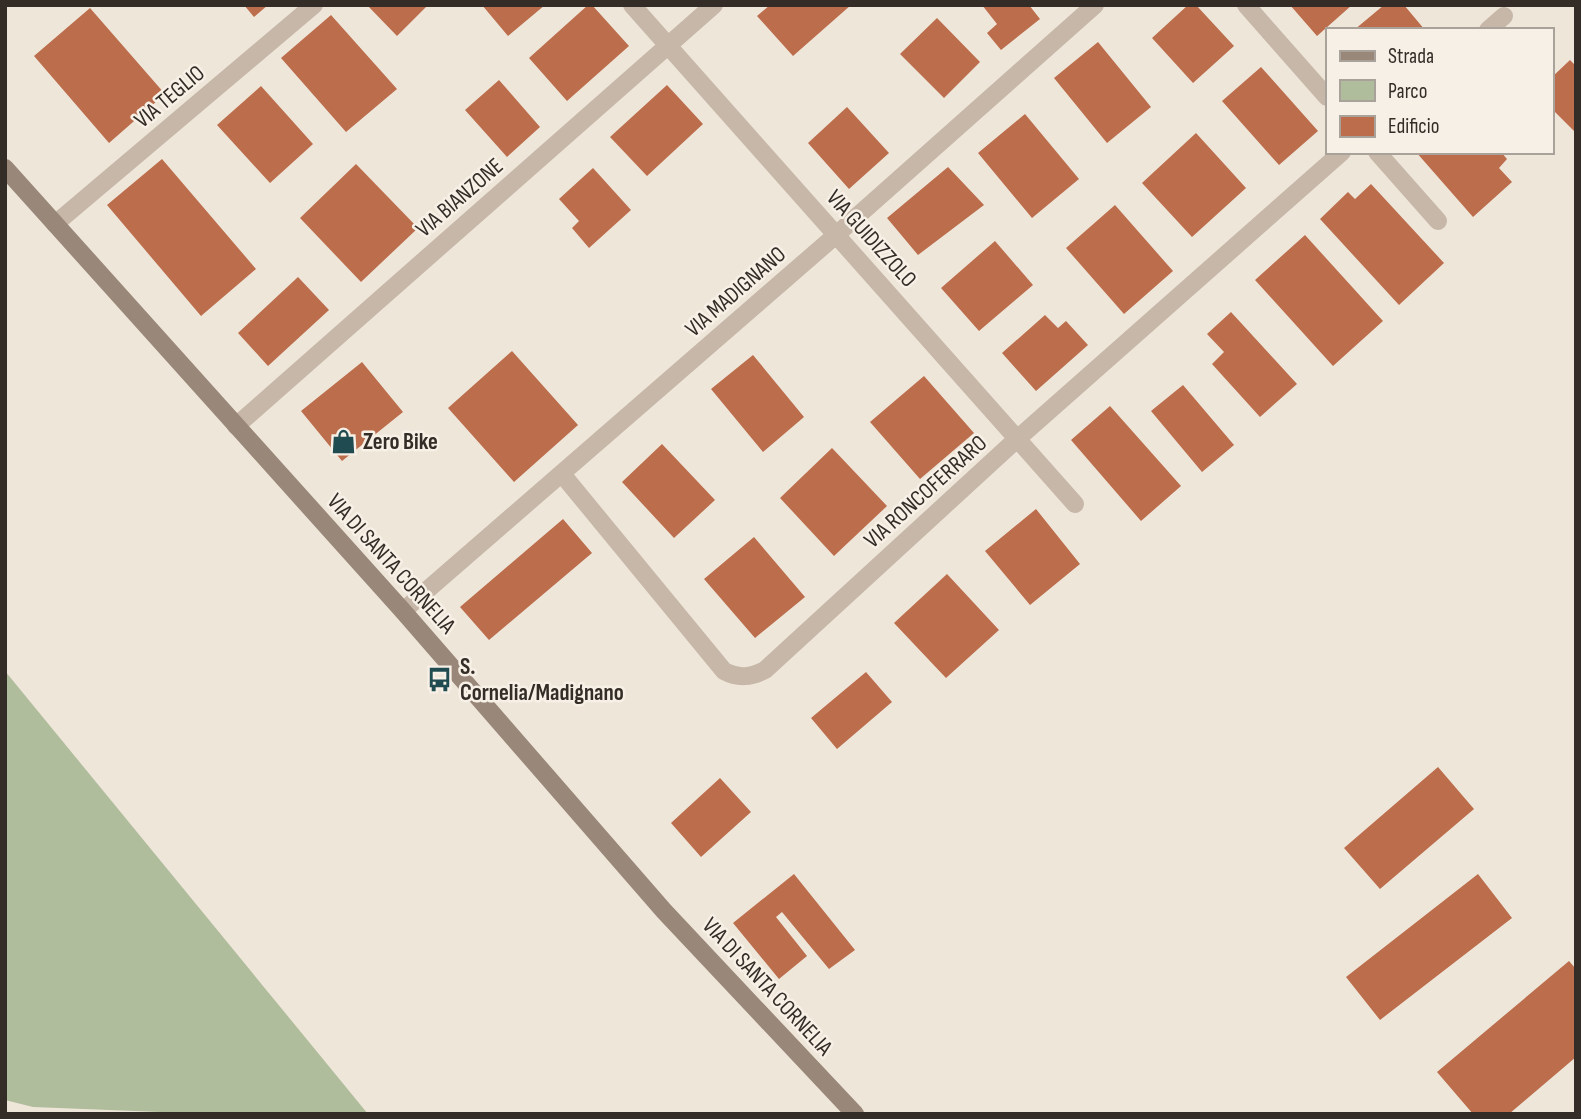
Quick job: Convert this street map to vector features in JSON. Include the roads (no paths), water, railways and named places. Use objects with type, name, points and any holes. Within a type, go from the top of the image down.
[{"type":"street","name":"VIA TEGLIO","points":[[55,224],[314,5]]},
{"type":"street","name":"VIA GUIDIZZOLO","points":[[632,5],[1075,504]]},
{"type":"street","name":"VIA BIANZONE","points":[[236,426],[714,5]]},
{"type":"street","name":"VIA MADIGNANO","points":[[403,611],[836,235],[1095,5]]},
{"type":"street","points":[[1245,5],[1326,96]]},
{"type":"street","points":[[1490,28],[1504,16]]},
{"type":"street","name":"VIA RONCOFERRARO","points":[[562,474],[724,671],[731,675],[747,676],[765,670],[1017,439],[1340,154]]},
{"type":"street","points":[[1379,154],[1438,221]]},
{"type":"street","name":"VIA DI SANTA CORNELIA","points":[[5,168],[403,611],[664,911],[855,1114]]},
{"type":"place","name":"Zero Bike","points":[[343,441]]},
{"type":"place","name":"S. Cornelia/Madignano","points":[[440,679]]}]
